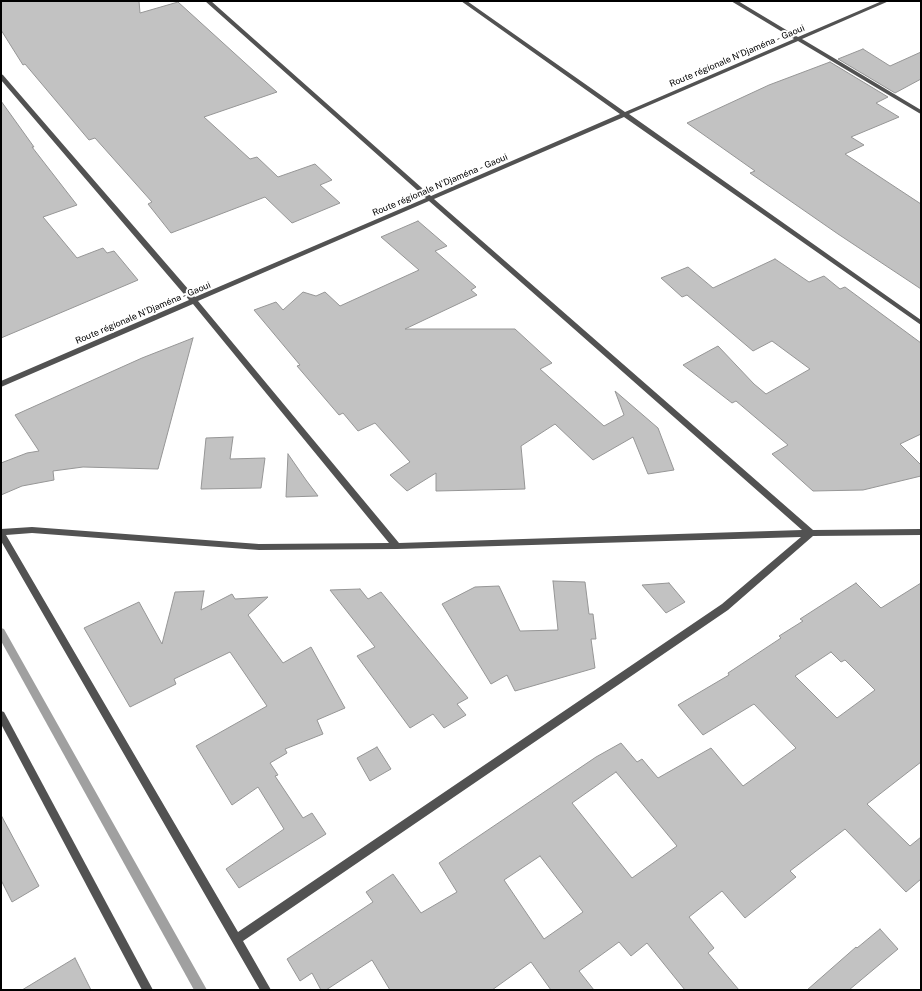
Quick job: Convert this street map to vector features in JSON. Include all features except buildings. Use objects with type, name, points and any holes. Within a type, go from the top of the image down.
[{"type":"street","points":[[208,1],[811,533]]},
{"type":"street","points":[[464,1],[921,323]]},
{"type":"street","points":[[734,1],[921,112]]},
{"type":"street","name":"Route régionale N'Djaména - Gaoui","points":[[1,384],[886,1]]},
{"type":"street","points":[[1,76],[194,301],[397,546]]},
{"type":"street","points":[[266,990],[238,938],[1,533],[32,530],[259,546],[397,546],[811,533],[921,532]]},
{"type":"street","points":[[238,938],[724,607],[811,533]]},
{"type":"street","points":[[1,715],[148,990]]},
{"type":"waterway","points":[[1,632],[201,990]]}]
